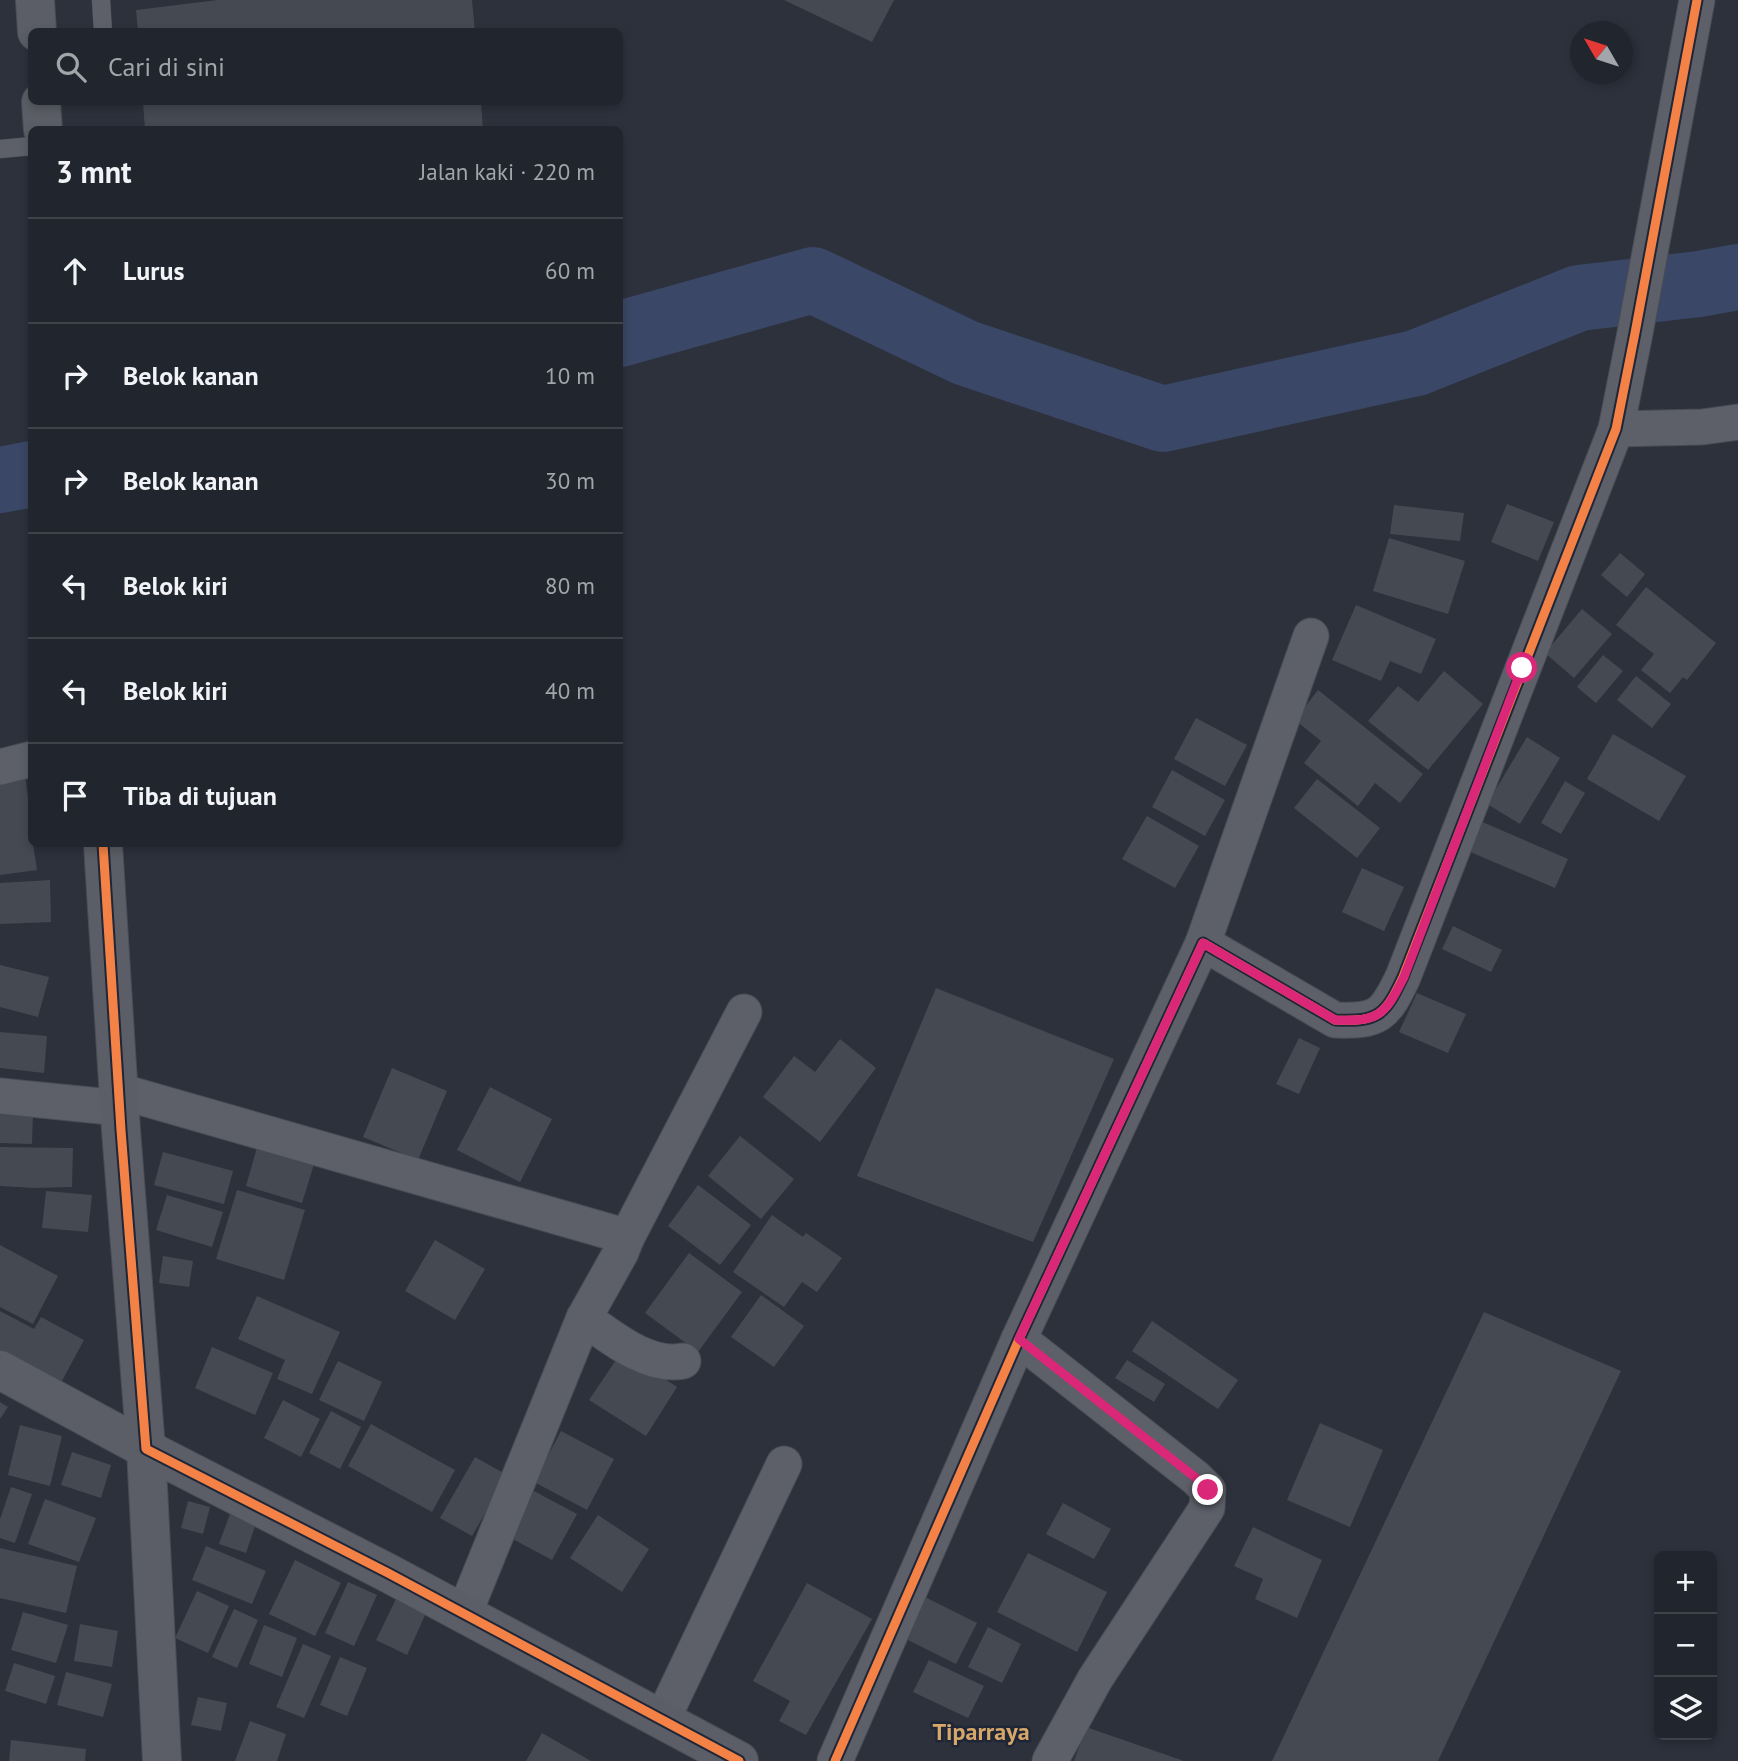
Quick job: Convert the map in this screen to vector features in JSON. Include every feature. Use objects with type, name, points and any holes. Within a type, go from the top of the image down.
[{"type":"street","points":[[35,0],[37,28]]},
{"type":"street","points":[[1203,943],[1335,1020],[1356,1021],[1378,1015],[1392,1000],[1404,977],[1616,429],[1697,0]]},
{"type":"street","points":[[41,105],[43,126]]},
{"type":"street","points":[[1616,429],[1702,427],[1738,422]]},
{"type":"street","points":[[835,1761],[1019,1339],[1203,943],[1311,636]]},
{"type":"street","points":[[0,767],[28,761]]},
{"type":"street","points":[[103,847],[146,1449],[162,1761]]},
{"type":"street","points":[[464,1614],[584,1318],[621,1252],[744,1012]]},
{"type":"street","points":[[0,1096],[120,1100],[614,1233],[626,1239]]},
{"type":"street","points":[[584,1318],[624,1346],[653,1359],[671,1363],[682,1361]]},
{"type":"street","points":[[1019,1339],[1208,1490],[1208,1508],[1095,1679],[1050,1761]]},
{"type":"street","points":[[0,1370],[739,1761]]},
{"type":"street","points":[[662,1720],[784,1464]]},
{"type":"lane","points":[[101,0],[103,28]]},
{"type":"lane","points":[[0,149],[28,146]]},
{"type":"building","points":[[218,0],[472,0],[475,28],[138,28],[136,10]]},
{"type":"building","points":[[784,0],[894,0],[872,42]]},
{"type":"building","points":[[143,105],[481,105],[483,126],[145,126]]},
{"type":"building","points":[[1507,504],[1554,522],[1538,561],[1491,542]]},
{"type":"building","points":[[1394,505],[1464,513],[1460,541],[1390,534]]},
{"type":"building","points":[[1389,538],[1465,561],[1448,614],[1373,591]]},
{"type":"building","points":[[1620,553],[1645,574],[1627,597],[1601,575]]},
{"type":"building","points":[[1646,587],[1716,643],[1687,680],[1683,677],[1670,693],[1641,670],[1654,654],[1616,625]]},
{"type":"building","points":[[1356,605],[1436,639],[1421,674],[1390,661],[1381,681],[1332,660]]},
{"type":"building","points":[[1582,609],[1612,634],[1574,678],[1545,653]]},
{"type":"building","points":[[1603,655],[1623,671],[1596,703],[1577,687]]},
{"type":"building","points":[[1444,671],[1483,704],[1428,770],[1368,721],[1398,686],[1418,702]]},
{"type":"building","points":[[1636,676],[1671,704],[1652,728],[1617,700]]},
{"type":"building","points":[[1318,690],[1423,774],[1400,803],[1375,783],[1358,806],[1304,763],[1321,741],[1295,720]]},
{"type":"building","points":[[1196,718],[1247,745],[1225,786],[1174,759]]},
{"type":"building","points":[[1613,734],[1686,776],[1659,821],[1587,779]]},
{"type":"building","points":[[1527,737],[1560,758],[1520,824],[1487,804]]},
{"type":"building","points":[[1172,770],[1225,800],[1205,836],[1152,807]]},
{"type":"building","points":[[25,774],[28,847],[33,847],[37,870],[0,875],[0,777]]},
{"type":"building","points":[[1317,779],[1380,828],[1357,858],[1294,808]]},
{"type":"building","points":[[1565,781],[1585,793],[1561,834],[1541,823]]},
{"type":"building","points":[[1147,816],[1199,846],[1175,888],[1122,859]]},
{"type":"building","points":[[1480,821],[1568,859],[1555,888],[1468,851]]},
{"type":"building","points":[[1362,868],[1404,887],[1384,931],[1342,912]]},
{"type":"building","points":[[50,880],[51,922],[0,924],[0,883]]},
{"type":"building","points":[[1453,926],[1502,950],[1491,972],[1442,949]]},
{"type":"building","points":[[0,965],[49,977],[38,1017],[0,1007]]},
{"type":"building","points":[[936,988],[1114,1059],[1033,1242],[857,1176]]},
{"type":"building","points":[[1417,993],[1466,1014],[1448,1053],[1399,1032]]},
{"type":"building","points":[[0,1032],[47,1036],[44,1073],[0,1068]]},
{"type":"building","points":[[1299,1038],[1320,1048],[1299,1094],[1276,1084]]},
{"type":"building","points":[[840,1039],[876,1068],[820,1142],[763,1097],[794,1056],[815,1072]]},
{"type":"building","points":[[392,1068],[447,1091],[418,1160],[363,1137]]},
{"type":"building","points":[[490,1087],[552,1119],[520,1182],[457,1150]]},
{"type":"building","points":[[0,1112],[33,1113],[32,1144],[0,1143]]},
{"type":"building","points":[[740,1136],[794,1179],[761,1219],[708,1176]]},
{"type":"building","points":[[258,1144],[315,1161],[302,1203],[246,1186]]},
{"type":"building","points":[[0,1147],[73,1148],[72,1187],[0,1186]]},
{"type":"building","points":[[163,1152],[233,1171],[224,1204],[154,1185]]},
{"type":"building","points":[[698,1185],[751,1225],[720,1265],[668,1226]]},
{"type":"building","points":[[237,1190],[305,1210],[284,1280],[216,1259]]},
{"type":"building","points":[[46,1191],[92,1195],[88,1232],[42,1228]]},
{"type":"building","points":[[167,1195],[223,1212],[212,1247],[156,1230]]},
{"type":"building","points":[[772,1215],[803,1237],[806,1233],[842,1258],[817,1292],[802,1282],[784,1307],[733,1272]]},
{"type":"building","points":[[435,1240],[485,1269],[455,1320],[405,1291]]},
{"type":"building","points":[[0,1245],[58,1276],[33,1324],[0,1307]]},
{"type":"building","points":[[689,1253],[742,1292],[698,1352],[645,1313]]},
{"type":"building","points":[[163,1256],[193,1261],[189,1287],[159,1283]]},
{"type":"building","points":[[761,1295],[804,1326],[774,1367],[731,1337]]},
{"type":"building","points":[[257,1296],[340,1332],[312,1394],[277,1379],[285,1360],[238,1339]]},
{"type":"building","points":[[0,1311],[34,1329],[41,1317],[84,1340],[57,1390],[0,1360]]},
{"type":"building","points":[[1484,1312],[1621,1371],[1438,1761],[1272,1761]]},
{"type":"building","points":[[1152,1321],[1238,1380],[1218,1409],[1132,1351]]},
{"type":"building","points":[[212,1347],[273,1373],[255,1415],[195,1388]]},
{"type":"building","points":[[622,1351],[677,1387],[646,1436],[589,1400]]},
{"type":"building","points":[[1127,1360],[1165,1384],[1154,1402],[1115,1378]]},
{"type":"building","points":[[338,1361],[382,1382],[364,1421],[319,1400]]},
{"type":"building","points":[[283,1400],[320,1419],[301,1457],[264,1438]]},
{"type":"building","points":[[0,1402],[8,1407],[0,1419]]},
{"type":"building","points":[[331,1411],[361,1427],[340,1469],[309,1453]]},
{"type":"building","points":[[1320,1423],[1383,1450],[1350,1527],[1287,1500]]},
{"type":"building","points":[[371,1424],[455,1470],[432,1512],[348,1466]]},
{"type":"building","points":[[20,1425],[62,1436],[50,1486],[8,1475]]},
{"type":"building","points":[[561,1431],[614,1459],[587,1510],[534,1482]]},
{"type":"building","points":[[72,1452],[111,1465],[101,1498],[61,1485]]},
{"type":"building","points":[[475,1457],[507,1475],[472,1536],[440,1518]]},
{"type":"building","points":[[11,1487],[32,1494],[15,1543],[0,1538],[0,1519]]},
{"type":"building","points":[[534,1491],[577,1514],[552,1560],[509,1537]]},
{"type":"building","points":[[45,1499],[96,1518],[79,1562],[28,1544]]},
{"type":"building","points":[[188,1501],[210,1507],[203,1534],[181,1528]]},
{"type":"building","points":[[1063,1503],[1111,1529],[1094,1559],[1046,1534]]},
{"type":"building","points":[[231,1511],[257,1520],[246,1553],[219,1544]]},
{"type":"building","points":[[598,1515],[649,1549],[622,1592],[570,1558]]},
{"type":"building","points":[[1253,1527],[1322,1560],[1297,1618],[1255,1599],[1263,1579],[1234,1566]]},
{"type":"building","points":[[206,1546],[266,1571],[252,1604],[192,1580]]},
{"type":"building","points":[[0,1548],[77,1566],[66,1613],[0,1598]]},
{"type":"building","points":[[1028,1553],[1107,1592],[1077,1652],[997,1612]]},
{"type":"building","points":[[295,1560],[341,1583],[315,1636],[269,1614]]},
{"type":"building","points":[[348,1582],[377,1595],[354,1646],[325,1633]]},
{"type":"building","points":[[807,1583],[872,1619],[806,1735],[779,1721],[790,1701],[753,1681]]},
{"type":"building","points":[[197,1591],[229,1606],[208,1653],[175,1638]]},
{"type":"building","points":[[921,1595],[977,1623],[956,1664],[900,1636]]},
{"type":"building","points":[[396,1599],[426,1613],[407,1655],[376,1640]]},
{"type":"building","points":[[234,1609],[258,1620],[237,1668],[212,1657]]},
{"type":"building","points":[[23,1612],[68,1625],[56,1663],[11,1650]]},
{"type":"building","points":[[80,1624],[118,1631],[112,1667],[74,1661]]},
{"type":"building","points":[[264,1625],[297,1638],[282,1677],[249,1664]]},
{"type":"building","points":[[988,1627],[1021,1644],[1002,1683],[968,1667]]},
{"type":"building","points":[[303,1644],[331,1656],[304,1718],[276,1707]]},
{"type":"building","points":[[340,1657],[367,1668],[347,1716],[320,1705]]},
{"type":"building","points":[[929,1660],[984,1686],[968,1718],[913,1692]]},
{"type":"building","points":[[14,1663],[55,1676],[46,1704],[5,1691]]},
{"type":"building","points":[[66,1672],[112,1684],[103,1717],[57,1705]]},
{"type":"building","points":[[198,1697],[227,1703],[221,1731],[191,1725]]},
{"type":"building","points":[[250,1721],[286,1734],[277,1761],[235,1761]]},
{"type":"building","points":[[1086,1727],[1184,1761],[1074,1761]]},
{"type":"building","points":[[542,1733],[591,1761],[526,1761]]},
{"type":"building","points":[[11,1740],[86,1749],[85,1761],[9,1761]]},
{"type":"waterway","points":[[623,333],[813,280],[966,353],[1163,419],[1416,363],[1579,298],[1738,277]]},
{"type":"waterway","points":[[0,480],[28,475]]},
{"type":"cycle path","points":[[835,1761],[1019,1339],[1203,943],[1335,1020],[1362,1019],[1379,1014],[1391,1000],[1403,977],[1616,429],[1697,0]]},
{"type":"cycle path","points":[[103,847],[121,1130],[146,1449],[388,1573],[739,1761]]},
{"type":"district","name":"Tiparraya","points":[[981,1731]]},
{"type":"route","points":[[1208,1490],[1019,1339],[1203,943],[1335,1020],[1356,1021],[1378,1015],[1392,1000],[1404,977],[1522,668]]}]
